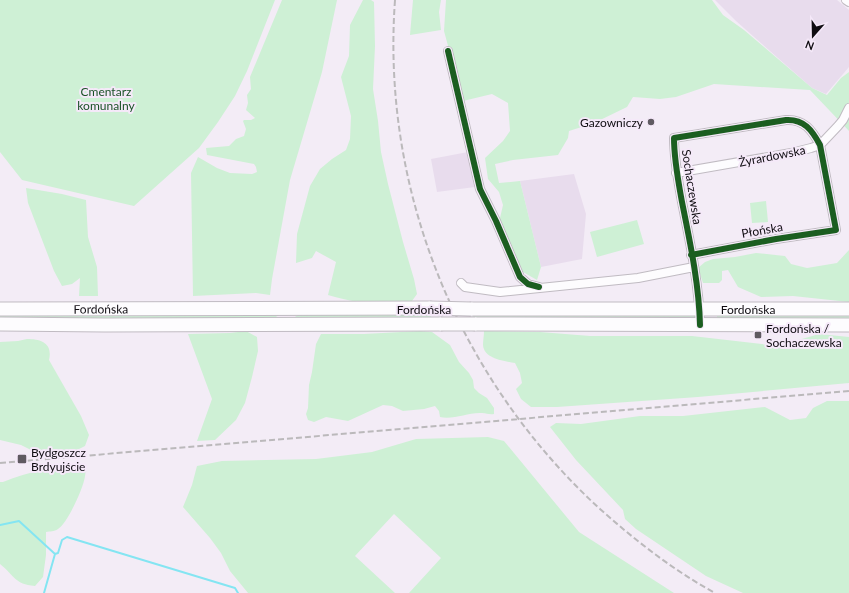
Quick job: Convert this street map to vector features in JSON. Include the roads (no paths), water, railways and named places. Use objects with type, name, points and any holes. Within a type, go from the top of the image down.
[{"type":"main road","name":"Fordońska","points":[[0,309],[849,309]]},
{"type":"main road","name":"Fordońska","points":[[0,324],[849,325]]},
{"type":"street","points":[[448,51],[480,189],[496,221],[520,277],[528,284],[539,287]]},
{"type":"street","name":"Żyrardowska","points":[[676,173],[791,153],[820,145],[843,120],[849,108]]},
{"type":"street","name":"Sochaczewska","points":[[700,325],[700,309],[694,267],[676,173],[674,138],[793,120],[809,127],[820,145]]},
{"type":"street","name":"Płońska","points":[[691,255],[769,240],[836,230],[820,145]]},
{"type":"street","points":[[461,283],[464,287],[500,292],[638,278],[694,267]]},
{"type":"waterway","points":[[0,525],[19,521],[55,554],[58,553],[62,540],[67,537],[235,588],[238,593]]},
{"type":"waterway","points":[[44,593],[55,554]]},
{"type":"railway","points":[[395,0],[394,72],[401,142],[417,211],[439,278],[469,342],[507,402],[550,458],[600,509],[627,532],[684,575],[715,593]]},
{"type":"railway","points":[[0,463],[849,391]]},
{"type":"place","name":"Gazowniczy","points":[[651,122]]},
{"type":"place","name":"Fordońska / Sochaczewska","points":[[758,335]]},
{"type":"place","name":"Bydgoszcz Brdyujście","points":[[22,459]]},
{"type":"park label","name":"Cmentarz komunalny","points":[[106,98]]}]
